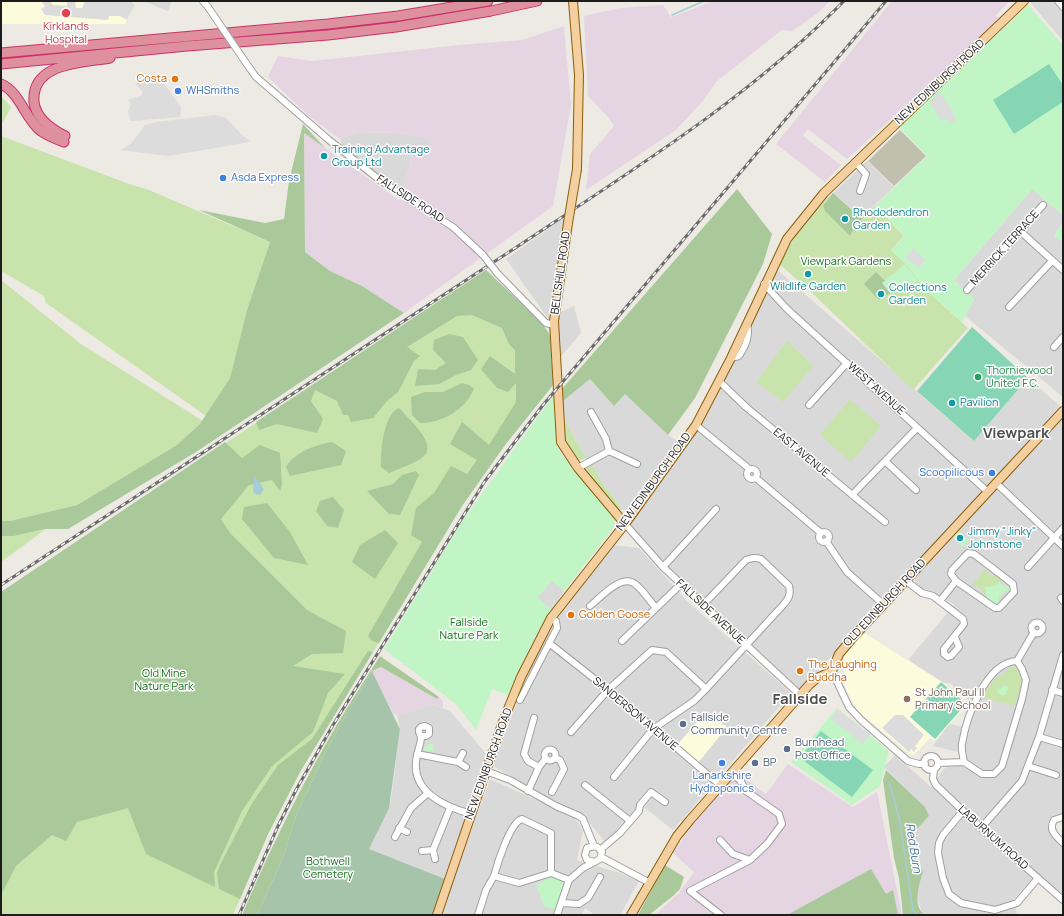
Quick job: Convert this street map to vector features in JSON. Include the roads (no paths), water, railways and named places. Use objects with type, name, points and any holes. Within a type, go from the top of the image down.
[{"type":"highway","points":[[1,53],[328,24],[398,16],[488,1]]},
{"type":"highway","points":[[1,64],[187,46],[328,35],[396,27],[491,11],[537,1]]},
{"type":"highway","points":[[1,84],[18,99],[29,118],[41,131],[65,139],[43,122],[35,108],[35,89],[45,74],[63,66],[187,46]]},
{"type":"main road","name":"BELLSHILL ROAD","points":[[573,1],[579,75],[578,169],[568,223],[554,325],[561,442],[578,468],[625,524]]},
{"type":"main road","name":"NEW EDINBURGH ROAD","points":[[437,915],[486,770],[521,677],[551,618],[625,524],[696,424],[719,381],[764,284],[787,239],[824,193],[1024,1]]},
{"type":"main road","name":"OLD EDINBURGH ROAD","points":[[832,671],[844,648],[883,604],[1063,411]]},
{"type":"main road","points":[[631,915],[677,836],[800,695],[816,678],[832,671]]},
{"type":"street","name":"FALLSIDE ROAD","points":[[203,1],[246,63],[256,76],[270,89],[329,140],[380,181],[453,227],[483,255],[498,274],[546,323],[554,325]]},
{"type":"street","points":[[1058,1],[1063,7]]},
{"type":"street","points":[[855,162],[866,174],[860,190]]},
{"type":"street","points":[[864,182],[871,186]]},
{"type":"street","name":"MERRICK TERRACE","points":[[968,290],[1020,230],[1044,205]]},
{"type":"street","points":[[1020,230],[1063,270]]},
{"type":"street","points":[[1009,307],[1052,260]]},
{"type":"street","name":"WEST AVENUE","points":[[764,284],[787,309],[988,492]]},
{"type":"street","points":[[1054,347],[1063,337]]},
{"type":"street","points":[[810,405],[847,363]]},
{"type":"street","name":"EAST AVENUE","points":[[719,381],[746,407],[885,522]]},
{"type":"street","points":[[591,412],[606,439],[608,451]]},
{"type":"street","points":[[696,424],[747,467]]},
{"type":"street","points":[[852,495],[917,428]]},
{"type":"street","points":[[578,468],[608,451]]},
{"type":"street","points":[[608,451],[637,464]]},
{"type":"street","points":[[885,461],[916,490]]},
{"type":"street","points":[[756,478],[821,533],[820,540],[826,541],[847,572],[883,604]]},
{"type":"street","points":[[996,483],[1063,546]]},
{"type":"street","points":[[663,567],[716,509]]},
{"type":"street","name":"FALLSIDE AVENUE","points":[[625,524],[663,567],[800,695]]},
{"type":"street","points":[[1028,566],[1063,528]]},
{"type":"street","points":[[968,553],[970,553],[1008,581],[1015,588],[1014,592],[999,608],[995,608],[956,581],[952,577],[952,570],[968,553]]},
{"type":"street","points":[[614,777],[653,729],[694,701],[747,645],[784,604],[790,594],[789,586],[757,557],[746,560],[703,605]]},
{"type":"street","points":[[590,606],[618,582],[628,580],[634,583],[656,608]]},
{"type":"street","points":[[905,580],[922,593],[933,596],[963,619],[964,624],[955,637]]},
{"type":"street","points":[[940,601],[956,581]]},
{"type":"street","points":[[622,641],[681,584]]},
{"type":"street","name":"NEW EDINBURGH ROAD","points":[[520,700],[557,628],[556,621],[551,618]]},
{"type":"street","points":[[1017,661],[1034,632]]},
{"type":"street","name":"SANDERSON AVENUE","points":[[549,643],[608,690],[720,785]]},
{"type":"street","points":[[571,732],[608,690],[652,650],[666,652],[706,689]]},
{"type":"street","points":[[981,828],[1022,782],[1039,737],[1063,655]]},
{"type":"street","points":[[964,762],[962,745],[970,712],[981,690],[996,671],[1010,662],[1017,661]]},
{"type":"street","points":[[938,763],[964,762],[982,774],[994,774],[1002,766],[1022,700],[1026,680],[1017,661]]},
{"type":"street","points":[[832,671],[849,707],[861,720],[908,761],[925,764]]},
{"type":"street","points":[[1052,690],[1063,693]]},
{"type":"street","points":[[534,718],[524,754],[528,761],[539,767]]},
{"type":"street","points":[[421,736],[415,762],[418,778],[428,793],[450,808],[471,814]]},
{"type":"street","points":[[1039,737],[1063,744]]},
{"type":"street","points":[[528,791],[539,767],[546,758],[545,753],[549,750],[555,752],[555,758]]},
{"type":"street","points":[[458,762],[463,753]]},
{"type":"street","points":[[417,754],[458,762],[466,767]]},
{"type":"street","points":[[925,764],[926,759],[931,756],[937,759],[938,763]]},
{"type":"street","points":[[546,758],[551,760],[555,758],[560,760],[564,769],[552,792]]},
{"type":"street","points":[[925,764],[928,769],[934,770],[938,763]]},
{"type":"street","points":[[1028,766],[1056,775]]},
{"type":"street","points":[[486,770],[510,780],[556,806],[579,816],[586,826],[594,846],[600,850],[601,857]]},
{"type":"street","name":"LABURNUM ROAD","points":[[934,770],[933,778],[936,785],[981,828],[1063,900]]},
{"type":"street","points":[[721,915],[690,891],[750,860],[767,844],[782,824],[779,814],[746,791],[740,780],[731,773]]},
{"type":"street","points":[[585,785],[630,821]]},
{"type":"street","points":[[600,850],[630,821],[651,792],[664,802]]},
{"type":"street","points":[[396,837],[399,828],[410,808],[428,793]]},
{"type":"street","points":[[435,859],[433,850],[450,808]]},
{"type":"street","points":[[963,811],[942,835],[939,843],[938,853],[940,866],[949,894],[961,903],[996,910],[1017,903],[1038,878]]},
{"type":"street","points":[[1063,817],[1054,820],[1051,826],[1053,833],[1063,843]]},
{"type":"street","points":[[478,915],[486,890],[494,876],[498,859],[516,823],[522,819],[551,833],[551,873]]},
{"type":"street","points":[[586,826],[585,853],[587,860],[594,862]]},
{"type":"street","points":[[399,828],[407,832]]},
{"type":"street","points":[[720,840],[733,854],[750,860]]},
{"type":"street","points":[[576,873],[585,853],[590,847],[594,846]]},
{"type":"street","points":[[422,851],[433,850]]},
{"type":"street","points":[[601,857],[650,882]]},
{"type":"street","points":[[557,915],[569,880],[576,873],[598,861],[601,857]]},
{"type":"street","points":[[494,876],[519,883],[551,873],[569,880]]},
{"type":"street","points":[[562,903],[579,904],[588,898],[600,877]]},
{"type":"water","points":[[254,475],[264,489],[260,495],[253,493]]},
{"type":"waterway","points":[[672,15],[704,1]]},
{"type":"waterway","name":"Red Burn","points":[[889,782],[900,821],[913,911],[918,915]]},
{"type":"railway","points":[[1,585],[443,296],[682,136],[766,72],[806,38],[844,1]]},
{"type":"railway","points":[[239,915],[278,826],[296,790],[333,725],[485,481],[543,405],[886,1]]},
{"type":"place","name":"Kirklands Hospital","points":[[66,13]]},
{"type":"place","name":"Costa","points":[[175,79]]},
{"type":"place","name":"WHSmiths","points":[[178,91]]},
{"type":"place","name":"Training Advantage Group Ltd","points":[[324,156]]},
{"type":"place","name":"Asda Express","points":[[223,178]]},
{"type":"place","name":"Rhododendron Garden","points":[[845,219]]},
{"type":"place","name":"Wildlife Garden","points":[[808,274]]},
{"type":"place","name":"Collections Garden","points":[[881,294]]},
{"type":"place","name":"Thorniewood United F.C.","points":[[978,377]]},
{"type":"place","name":"Pavilion","points":[[952,403]]},
{"type":"place","name":"Scoopilicous","points":[[992,473]]},
{"type":"place","name":"Jimmy \"Jinky\" Johnstone","points":[[960,538]]},
{"type":"place","name":"Golden Goose","points":[[571,615]]},
{"type":"place","name":"The Laughing Buddha","points":[[800,671]]},
{"type":"place","name":"St John Paul II Primary School","points":[[907,699]]},
{"type":"place","name":"Fallside Community Centre","points":[[683,724]]},
{"type":"place","name":"Burnhead Post Office","points":[[787,749]]},
{"type":"place","name":"Lanarkshire Hydroponics","points":[[722,763]]},
{"type":"place","name":"BP","points":[[755,763]]},
{"type":"district","name":"Viewpark","points":[[1016,434]]},
{"type":"district","name":"Fallside","points":[[800,700]]},
{"type":"park label","name":"Viewpark Gardens","points":[[846,262]]},
{"type":"park label","name":"Fallside Nature Park","points":[[469,629]]},
{"type":"park label","name":"Old Mine Nature Park","points":[[164,680]]},
{"type":"park label","name":"Bothwell Cemetery","points":[[328,868]]}]
